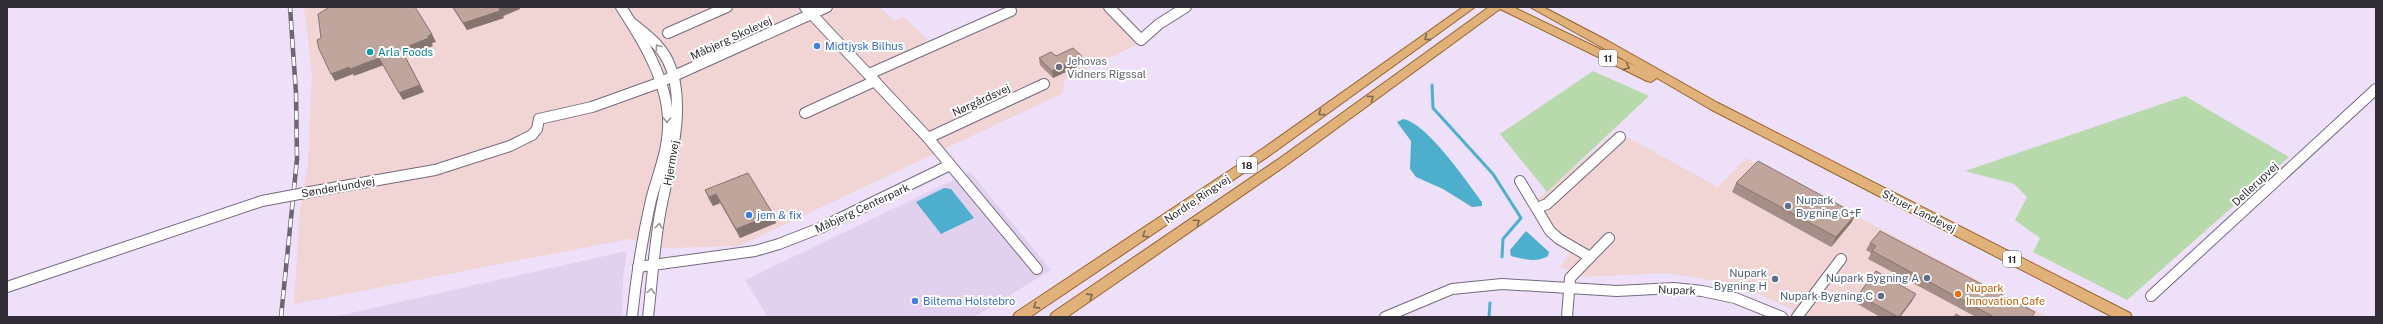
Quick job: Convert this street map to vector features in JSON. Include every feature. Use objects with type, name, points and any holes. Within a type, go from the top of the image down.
[{"type":"main road","name":"Nordre Ringvej","points":[[1020,317],[1263,155],[1470,7]]},
{"type":"main road","points":[[1404,75],[1413,60],[1483,7]]},
{"type":"main road","name":"Nordre Ringvej","points":[[1057,317],[1284,161],[1404,75],[1503,7]]},
{"type":"main road","name":"Struer Landevej","points":[[1503,7],[1594,52],[1714,106]]},
{"type":"main road","points":[[1518,7],[1627,56]]},
{"type":"main road","name":"Struer Landevej","points":[[1535,7],[1627,56],[1714,106],[2125,317]]},
{"type":"street","name":"Hjermvej","points":[[621,7],[633,24],[660,83],[666,100],[668,119],[664,155],[650,205],[638,267],[632,317]]},
{"type":"street","points":[[668,33],[727,7]]},
{"type":"street","name":"Måbjerg Skolevej","points":[[660,83],[808,10],[827,7]]},
{"type":"street","points":[[1109,7],[1141,40],[1159,24],[1186,7]]},
{"type":"street","points":[[808,10],[928,138],[1036,269]]},
{"type":"street","points":[[805,113],[872,78],[1011,11]]},
{"type":"street","name":"Hjermvej","points":[[633,24],[649,36],[668,61],[673,77],[677,124],[675,147],[660,215],[648,317]]},
{"type":"street","name":"Sønderlundvej","points":[[7,286],[262,201],[435,170],[523,141],[537,129],[538,118],[592,107],[660,83]]},
{"type":"street","name":"Nørgårdsvej","points":[[928,138],[1044,84]]},
{"type":"street","name":"Dellerupvej","points":[[2151,296],[2376,89]]},
{"type":"street","points":[[1537,208],[1547,204],[1620,137]]},
{"type":"street","name":"Måbjerg Centerpark","points":[[638,267],[755,251],[780,244],[820,228],[950,165]]},
{"type":"street","points":[[1520,181],[1547,227],[1554,235],[1590,258]]},
{"type":"street","points":[[1567,317],[1570,278],[1609,238]]},
{"type":"street","points":[[1797,317],[1841,259]]},
{"type":"street","name":"Nupark","points":[[1385,317],[1430,296],[1464,286],[1502,284],[1617,291],[1674,288],[1702,291],[1735,298],[1782,317]]},
{"type":"shaded area","points":[[304,7],[811,7],[820,16],[839,7],[880,7],[894,21],[904,17],[932,44],[1020,7],[1102,7],[1138,44],[1064,80],[1063,93],[739,246],[666,248],[629,239],[294,304],[300,209],[308,164],[312,74]]},
{"type":"shaded area","points":[[1616,131],[1718,187],[1746,158],[2048,317],[1788,317],[1793,310],[1739,285],[1668,273],[1583,277],[1560,267],[1570,253],[1529,207]]},
{"type":"shaded area","points":[[970,172],[1051,270],[974,317],[768,317],[745,280]]},
{"type":"shaded area","points":[[627,251],[623,278],[622,317],[333,317]]},
{"type":"green space","points":[[1593,71],[1649,96],[1547,192],[1500,134]]},
{"type":"green space","points":[[2185,96],[2289,157],[2127,300],[2033,252],[2040,238],[2015,220],[2027,197],[2014,184],[1965,171]]},
{"type":"water","points":[[1403,119],[1413,123],[1423,131],[1446,154],[1482,202],[1482,206],[1472,207],[1443,189],[1416,177],[1410,169],[1411,141],[1397,122]]},
{"type":"water","points":[[944,188],[951,189],[974,218],[941,234],[916,202]]},
{"type":"water","points":[[1526,231],[1549,252],[1548,256],[1535,260],[1511,256],[1510,250]]},
{"type":"building","name":"Arla Foods","points":[[327,7],[415,7],[432,34],[428,36],[429,38],[401,49],[420,85],[399,93],[379,58],[350,69],[349,67],[331,74],[319,49],[317,40],[321,38],[318,14],[328,8]]},
{"type":"building","points":[[453,7],[503,7],[499,9],[500,11],[463,23]]},
{"type":"building","points":[[1073,48],[1082,56],[1052,71],[1039,58],[1051,52],[1056,56]]},
{"type":"building","name":"Nupark Bygning G+F","points":[[1758,161],[1856,214],[1836,237],[1736,183]]},
{"type":"building","name":"jem & fix","points":[[748,173],[773,214],[736,229],[716,194],[709,197],[705,190]]},
{"type":"building","points":[[1880,231],[2035,312],[2032,317],[1994,317],[1872,251],[1876,246],[1870,243]]},
{"type":"building","name":"Nupark Bygning C","points":[[1876,271],[1916,294],[1899,317],[1858,295]]},
{"type":"building","points":[[1956,314],[1961,317],[1954,317]]},
{"type":"waterway","points":[[1432,85],[1433,108],[1493,174],[1521,218],[1503,239],[1502,257]]},
{"type":"waterway","points":[[1489,317],[1490,303]]},
{"type":"railway","points":[[281,317],[297,159],[296,93],[290,7]]},
{"type":"place","name":"Midtjysk Bilhus","points":[[817,46]]},
{"type":"place","name":"Arla Foods","points":[[370,52]]},
{"type":"place","name":"Jehovas Vidners Rigssal","points":[[1059,67]]},
{"type":"place","name":"Nupark Bygning G+F","points":[[1788,206]]},
{"type":"place","name":"jem & fix","points":[[749,215]]},
{"type":"place","name":"Nupark Bygning A","points":[[1927,278]]},
{"type":"place","name":"Nupark Bygning H","points":[[1775,279]]},
{"type":"place","name":"Nupark Innovation Cafe","points":[[1958,294]]},
{"type":"place","name":"Nupark Bygning C","points":[[1881,296]]},
{"type":"place","name":"Biltema Holstebro","points":[[915,301]]}]
